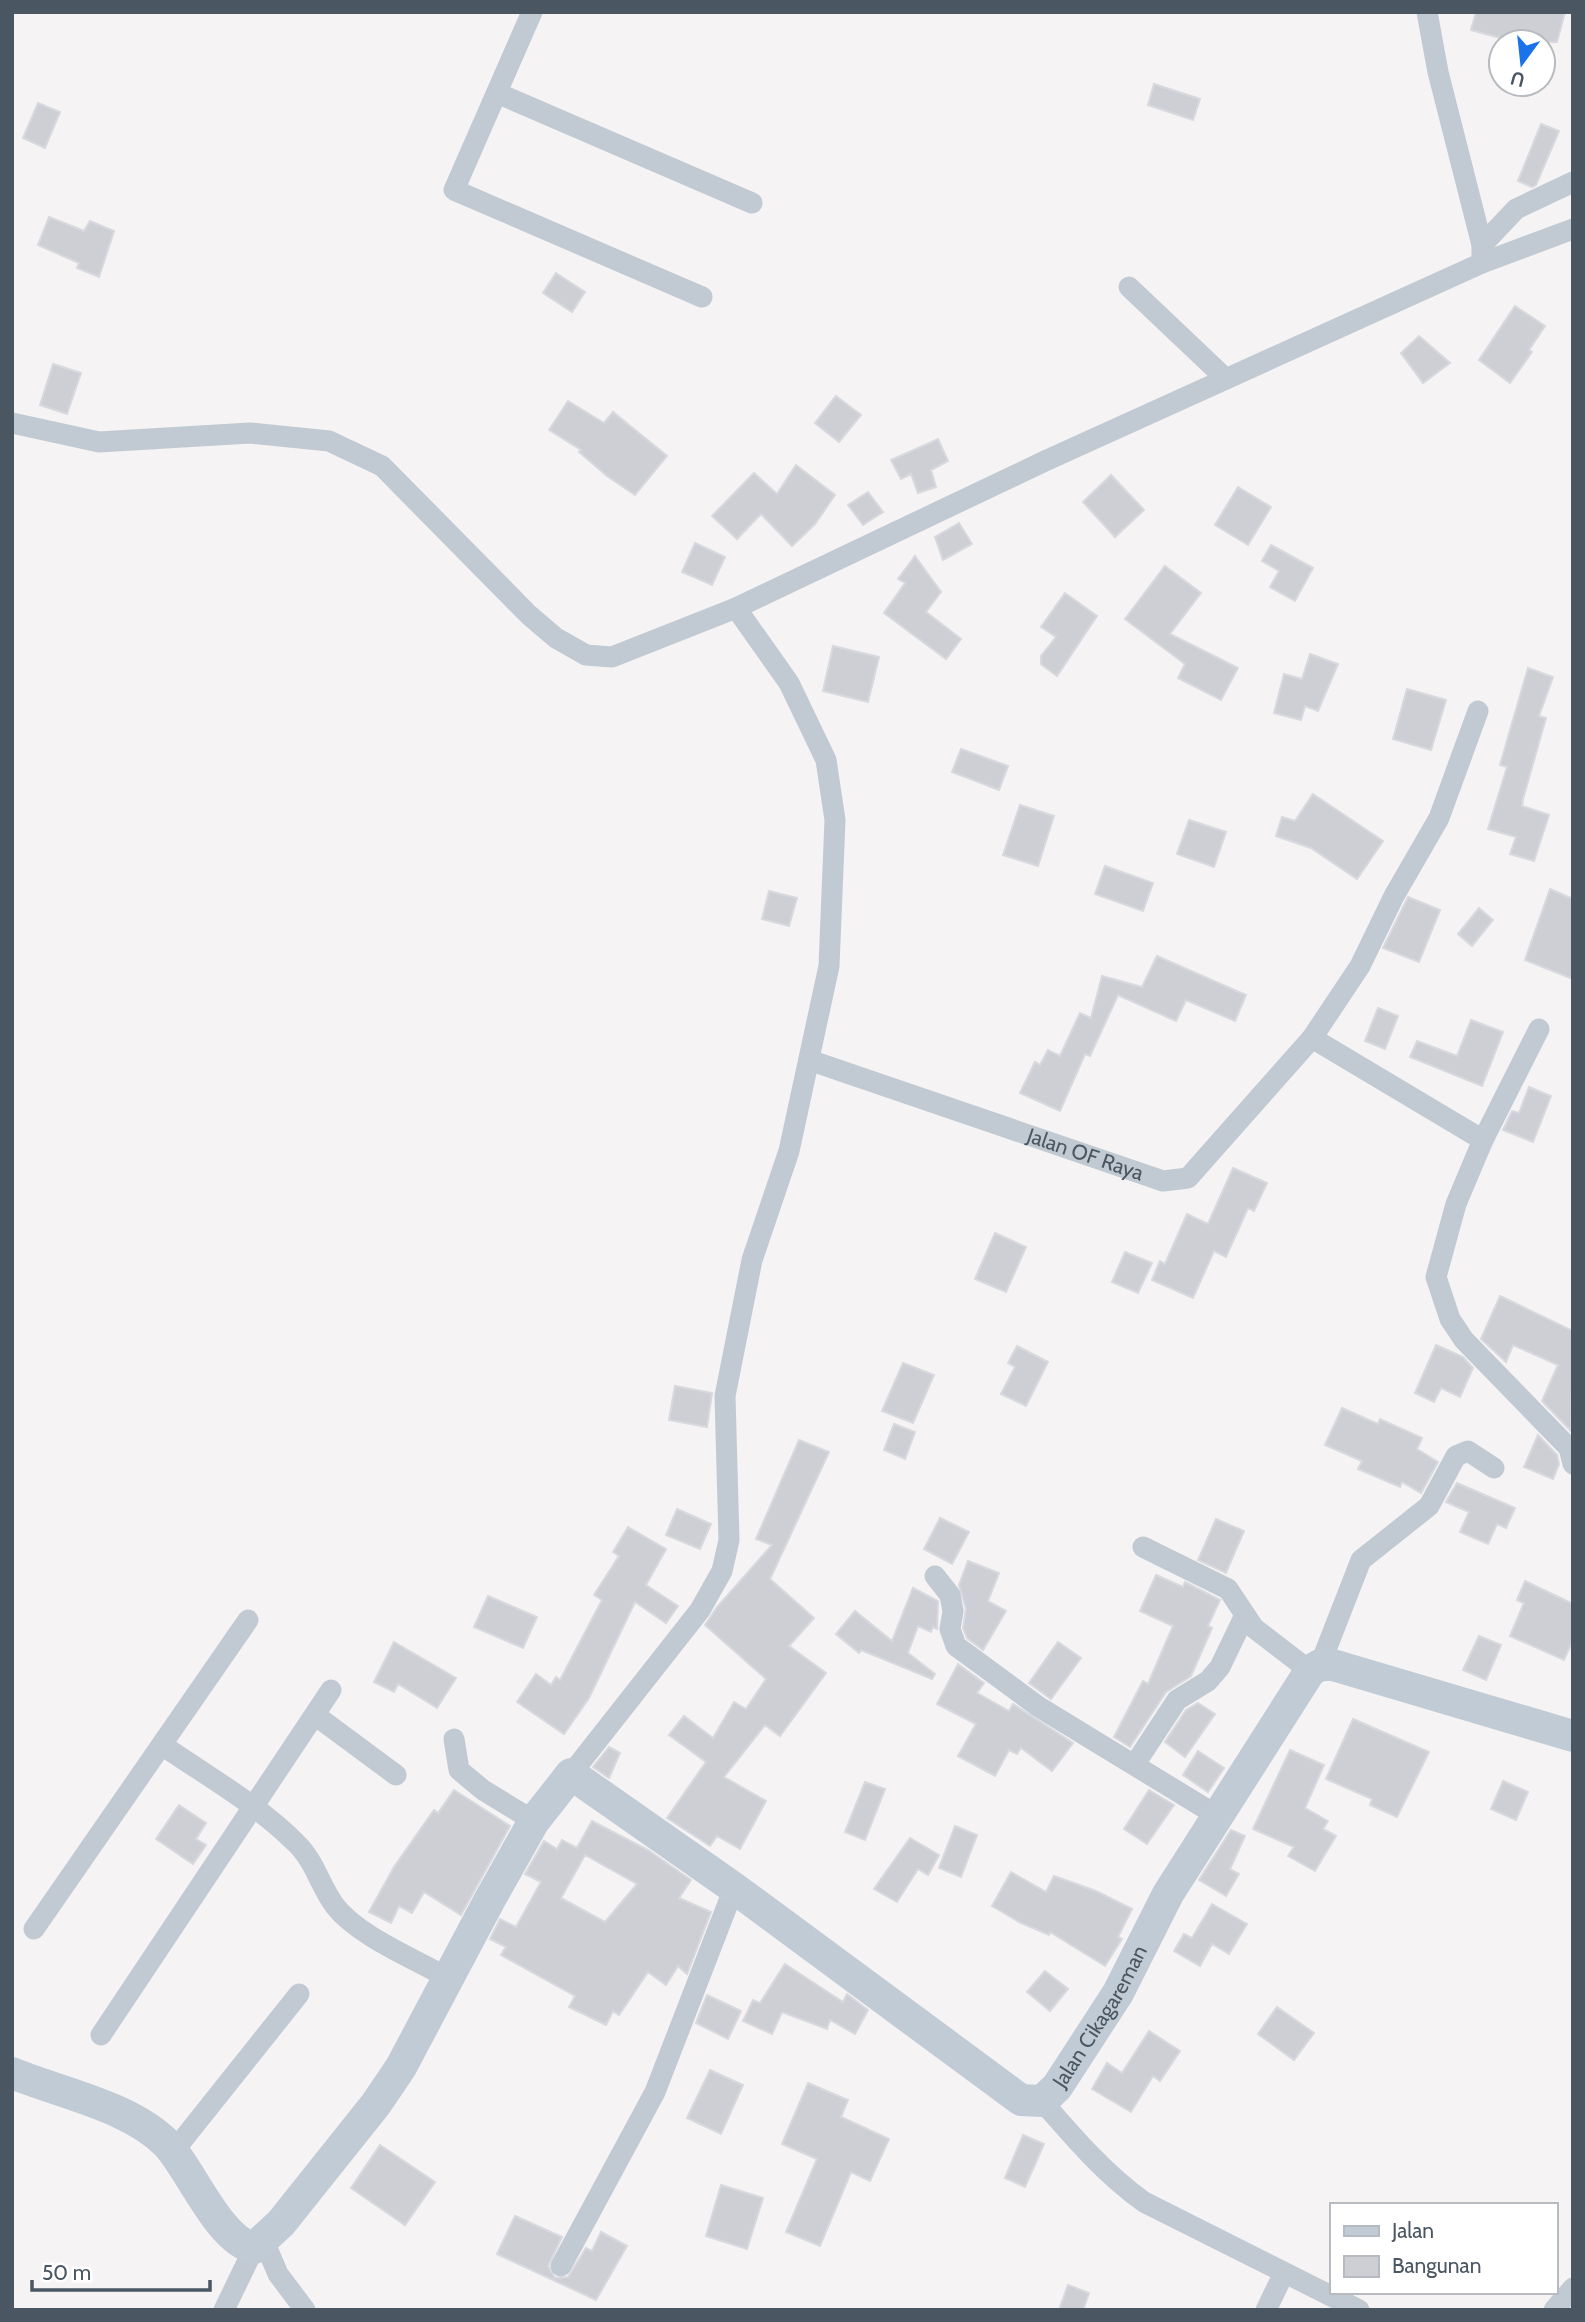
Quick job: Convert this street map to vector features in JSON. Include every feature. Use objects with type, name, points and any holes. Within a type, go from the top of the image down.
[{"type":"street","points":[[532,12],[454,190],[702,297]]},
{"type":"street","points":[[1427,12],[1438,72],[1482,254]]},
{"type":"street","points":[[497,93],[752,204]]},
{"type":"street","points":[[1482,254],[1516,209],[1573,181]]},
{"type":"street","points":[[12,423],[99,442],[250,433],[329,441],[382,466],[528,615],[556,638],[586,655],[612,657],[641,648],[736,607],[1226,379],[1482,254],[1573,229]]},
{"type":"street","points":[[1129,287],[1226,379]]},
{"type":"street","points":[[224,2310],[259,2245],[376,2104],[401,2067],[534,1821],[686,1629],[722,1571],[729,1540],[725,1396],[752,1260],[789,1151],[829,966],[835,820],[826,760],[789,683],[736,607]]},
{"type":"street","name":"Jalan OF Raya","points":[[809,1060],[1163,1181],[1188,1178],[1312,1038],[1360,966],[1394,896],[1438,818],[1478,711]]},
{"type":"street","points":[[1539,1029],[1483,1140],[1455,1204],[1436,1277],[1450,1319],[1464,1340],[1569,1448],[1573,1464]]},
{"type":"street","points":[[1312,1038],[1483,1140]]},
{"type":"street","points":[[1315,1668],[1361,1560],[1429,1506],[1456,1456],[1468,1451],[1494,1468]]},
{"type":"street","points":[[1143,1547],[1228,1589],[1254,1628],[1315,1668],[1381,1677],[1571,1732]]},
{"type":"street","points":[[934,1577],[950,1595],[953,1611],[950,1629],[956,1646],[1039,1707],[1216,1815]]},
{"type":"street","points":[[1135,1764],[1177,1700],[1208,1681],[1220,1667],[1245,1615]]},
{"type":"street","points":[[34,1929],[248,1620]]},
{"type":"street","name":"Jalan Cikagareman","points":[[571,1774],[734,1888],[1021,2099],[1042,2101],[1057,2087],[1118,1993],[1168,1894],[1216,1815],[1315,1668]]},
{"type":"street","points":[[101,2035],[331,1690]]},
{"type":"street","points":[[315,1715],[396,1775]]},
{"type":"street","points":[[454,1739],[458,1770],[483,1790],[534,1821]]},
{"type":"street","points":[[162,1745],[282,1830],[311,1860],[334,1906],[350,1922],[448,1978]]},
{"type":"street","points":[[561,2266],[655,2092],[734,1888]]},
{"type":"street","points":[[173,2152],[299,1994]]},
{"type":"street","points":[[12,2073],[127,2117],[152,2130],[173,2152],[200,2195],[237,2241],[259,2245],[305,2310]]},
{"type":"street","points":[[1042,2101],[1121,2186],[1178,2221],[1359,2310]]},
{"type":"street","points":[[1266,2310],[1284,2273]]},
{"type":"street","points":[[1554,2310],[1573,2288]]},
{"type":"building","points":[[1476,12],[1565,12],[1557,42],[1557,28],[1487,28],[1487,34],[1471,30]]},
{"type":"building","points":[[1154,84],[1200,99],[1193,120],[1148,105]]},
{"type":"building","points":[[38,103],[60,112],[45,148],[23,138]]},
{"type":"building","points":[[1541,124],[1559,131],[1536,185],[1532,187],[1518,181]]},
{"type":"building","points":[[49,217],[84,231],[90,221],[114,231],[99,277],[77,268],[79,263],[38,245]]},
{"type":"building","points":[[556,273],[585,292],[572,312],[543,293]]},
{"type":"building","points":[[1515,306],[1545,326],[1529,350],[1532,352],[1510,383],[1479,360]]},
{"type":"building","points":[[1419,336],[1450,363],[1423,383],[1401,353]]},
{"type":"building","points":[[53,364],[81,373],[67,414],[40,405]]},
{"type":"building","points":[[836,396],[861,415],[839,442],[815,423]]},
{"type":"building","points":[[568,401],[604,423],[613,412],[667,456],[635,495],[607,476],[579,452],[581,450],[549,430]]},
{"type":"building","points":[[938,439],[948,461],[931,470],[936,487],[918,493],[911,474],[901,479],[891,460]]},
{"type":"building","points":[[796,465],[835,495],[815,524],[792,546],[761,514],[737,539],[712,516],[754,473],[777,494]]},
{"type":"building","points":[[1111,475],[1144,510],[1115,537],[1083,502]]},
{"type":"building","points":[[1238,487],[1271,507],[1248,545],[1215,525]]},
{"type":"building","points":[[868,492],[883,512],[863,525],[848,505]]},
{"type":"building","points":[[959,523],[972,544],[943,560],[935,537]]},
{"type":"building","points":[[695,543],[725,557],[712,585],[682,572]]},
{"type":"building","points":[[1271,545],[1313,568],[1295,601],[1270,587],[1279,571],[1262,561]]},
{"type":"building","points":[[915,556],[941,592],[926,612],[961,639],[946,659],[884,613],[905,583],[898,579]]},
{"type":"building","points":[[1165,566],[1201,593],[1170,634],[1238,668],[1221,700],[1178,678],[1185,664],[1125,619]]},
{"type":"building","points":[[1065,593],[1097,616],[1057,676],[1041,664],[1041,656],[1056,637],[1041,627]]},
{"type":"building","points":[[833,646],[879,657],[868,702],[823,691]]},
{"type":"building","points":[[1310,654],[1338,664],[1318,711],[1305,706],[1301,720],[1274,713],[1284,674],[1302,679]]},
{"type":"building","points":[[1528,668],[1553,677],[1539,716],[1546,718],[1522,806],[1549,815],[1534,861],[1510,854],[1516,837],[1488,829],[1507,767],[1500,765]]},
{"type":"building","points":[[1407,689],[1446,700],[1431,750],[1393,739]]},
{"type":"building","points":[[961,749],[1008,766],[999,790],[952,772]]},
{"type":"building","points":[[1313,794],[1383,841],[1357,879],[1311,848],[1276,836],[1282,817],[1295,821]]},
{"type":"building","points":[[1020,805],[1054,816],[1038,866],[1003,855]]},
{"type":"building","points":[[1189,820],[1226,832],[1214,867],[1177,854]]},
{"type":"building","points":[[1105,866],[1153,883],[1143,911],[1095,894]]},
{"type":"building","points":[[1550,889],[1573,899],[1573,979],[1525,960]]},
{"type":"building","points":[[769,891],[797,898],[789,926],[762,919]]},
{"type":"building","points":[[1408,897],[1440,910],[1419,962],[1383,948]]},
{"type":"building","points":[[1479,908],[1493,920],[1472,946],[1458,934]]},
{"type":"building","points":[[1157,956],[1246,995],[1235,1021],[1186,1000],[1176,1021],[1118,995],[1090,1056],[1085,1054],[1060,1111],[1020,1093],[1035,1062],[1040,1065],[1048,1050],[1060,1056],[1080,1013],[1091,1018],[1102,976],[1142,987]]},
{"type":"building","points":[[1378,1008],[1398,1016],[1385,1049],[1365,1041]]},
{"type":"building","points":[[1471,1020],[1503,1032],[1482,1086],[1410,1057],[1417,1041],[1457,1056]]},
{"type":"building","points":[[1529,1087],[1551,1096],[1533,1142],[1503,1130],[1512,1111],[1519,1113]]},
{"type":"building","points":[[1233,1168],[1267,1183],[1254,1211],[1248,1208],[1226,1257],[1214,1251],[1193,1298],[1152,1280],[1160,1261],[1165,1264],[1187,1214],[1208,1224]]},
{"type":"building","points":[[995,1233],[1026,1247],[1006,1292],[975,1279]]},
{"type":"building","points":[[1125,1252],[1152,1263],[1138,1293],[1112,1282]]},
{"type":"building","points":[[1500,1296],[1573,1331],[1571,1431],[1542,1401],[1558,1365],[1513,1345],[1506,1362],[1481,1339]]},
{"type":"building","points":[[1436,1345],[1463,1357],[1473,1368],[1460,1397],[1441,1388],[1434,1402],[1415,1393]]},
{"type":"building","points":[[1017,1346],[1048,1362],[1026,1406],[1001,1394],[1015,1367],[1008,1363]]},
{"type":"building","points":[[903,1363],[934,1375],[913,1423],[882,1411]]},
{"type":"building","points":[[675,1386],[712,1393],[707,1427],[669,1420]]},
{"type":"building","points":[[1342,1408],[1378,1424],[1380,1419],[1422,1438],[1417,1449],[1438,1462],[1421,1493],[1402,1482],[1400,1487],[1358,1469],[1362,1461],[1325,1445]]},
{"type":"building","points":[[894,1424],[915,1432],[905,1459],[884,1450]]},
{"type":"building","points":[[1538,1435],[1557,1455],[1559,1464],[1553,1479],[1524,1467]]},
{"type":"building","points":[[799,1440],[829,1452],[770,1579],[814,1618],[789,1646],[826,1673],[780,1736],[765,1725],[724,1777],[766,1801],[740,1849],[717,1836],[710,1846],[667,1818],[706,1762],[669,1735],[684,1716],[713,1738],[734,1702],[746,1709],[766,1679],[705,1625],[717,1607],[772,1545],[756,1539]]},
{"type":"building","points":[[1457,1483],[1515,1508],[1506,1528],[1497,1524],[1488,1544],[1460,1532],[1469,1512],[1446,1502]]},
{"type":"building","points":[[677,1509],[711,1524],[700,1549],[666,1535]]},
{"type":"building","points":[[940,1518],[969,1532],[952,1564],[924,1549]]},
{"type":"building","points":[[1216,1519],[1244,1531],[1226,1573],[1198,1560]]},
{"type":"building","points":[[628,1527],[666,1549],[646,1585],[678,1606],[666,1623],[635,1602],[589,1698],[564,1734],[517,1702],[536,1674],[551,1685],[556,1677],[560,1680],[602,1600],[594,1595],[619,1556],[613,1552]]},
{"type":"building","points":[[968,1561],[999,1573],[988,1601],[1006,1611],[983,1650],[967,1638],[963,1628],[966,1609],[959,1585]]},
{"type":"building","points":[[1156,1575],[1183,1587],[1185,1582],[1220,1600],[1208,1626],[1212,1628],[1191,1676],[1166,1692],[1130,1747],[1114,1737],[1143,1681],[1148,1684],[1173,1626],[1140,1611]]},
{"type":"building","points":[[1525,1581],[1573,1604],[1573,1640],[1564,1660],[1510,1636],[1524,1603],[1517,1600]]},
{"type":"building","points":[[913,1588],[938,1601],[937,1629],[933,1627],[931,1632],[918,1626],[908,1653],[935,1674],[932,1679],[861,1650],[859,1653],[836,1634],[855,1611],[892,1641]]},
{"type":"building","points":[[488,1596],[537,1617],[523,1648],[474,1627]]},
{"type":"building","points":[[1479,1636],[1501,1645],[1486,1680],[1463,1670]]},
{"type":"building","points":[[394,1642],[456,1678],[437,1708],[398,1684],[394,1692],[374,1682]]},
{"type":"building","points":[[1058,1642],[1081,1658],[1051,1699],[1029,1683]]},
{"type":"building","points":[[958,1664],[984,1683],[977,1693],[1009,1711],[1013,1704],[1073,1743],[1052,1771],[1021,1748],[1017,1754],[1009,1750],[995,1776],[958,1756],[976,1724],[937,1704]]},
{"type":"building","points":[[1198,1703],[1215,1714],[1185,1757],[1165,1742],[1186,1710]]},
{"type":"building","points":[[1353,1719],[1429,1752],[1397,1817],[1370,1805],[1372,1799],[1326,1779]]},
{"type":"building","points":[[609,1747],[620,1753],[609,1778],[593,1767]]},
{"type":"building","points":[[1290,1750],[1324,1765],[1305,1808],[1328,1821],[1323,1829],[1336,1836],[1315,1871],[1288,1856],[1294,1847],[1253,1829]]},
{"type":"building","points":[[1198,1751],[1224,1768],[1208,1792],[1183,1775]]},
{"type":"building","points":[[1503,1781],[1528,1792],[1516,1820],[1491,1809]]},
{"type":"building","points":[[865,1782],[885,1789],[865,1840],[845,1832]]},
{"type":"building","points":[[454,1790],[510,1826],[461,1915],[424,1892],[412,1913],[399,1906],[391,1923],[369,1912],[394,1867],[434,1810],[438,1813]]},
{"type":"building","points":[[1149,1790],[1174,1805],[1147,1844],[1124,1829]]},
{"type":"building","points":[[179,1805],[206,1823],[196,1839],[206,1845],[193,1864],[156,1839]]},
{"type":"building","points":[[592,1821],[648,1850],[691,1880],[679,1898],[711,1912],[687,1974],[678,1966],[666,1985],[648,1972],[619,2015],[613,2011],[606,2025],[569,2007],[575,1996],[501,1955],[506,1947],[490,1939],[500,1919],[516,1927],[541,1882],[525,1874],[544,1841],[557,1849],[562,1840],[577,1848]],"holes":[[[585,1855],[637,1884],[605,1922],[561,1898]]]},
{"type":"building","points":[[955,1826],[977,1835],[961,1877],[939,1868]]},
{"type":"building","points":[[1231,1830],[1245,1836],[1230,1869],[1239,1874],[1226,1896],[1199,1880]]},
{"type":"building","points":[[910,1838],[939,1855],[928,1875],[918,1869],[897,1902],[874,1889]]},
{"type":"building","points":[[1011,1872],[1046,1892],[1054,1876],[1096,1891],[1132,1909],[1118,1937],[1122,1939],[1105,1966],[1050,1932],[1049,1935],[1019,1922],[992,1906]]},
{"type":"building","points":[[1212,1904],[1247,1924],[1229,1954],[1212,1944],[1200,1966],[1174,1951],[1184,1934],[1192,1938]]},
{"type":"building","points":[[785,1964],[843,2002],[847,1994],[868,2010],[855,2034],[830,2020],[827,2029],[782,2012],[772,2034],[743,2021],[753,2000],[760,2003]]},
{"type":"building","points":[[1045,1971],[1068,1989],[1050,2011],[1027,1992]]},
{"type":"building","points":[[707,1995],[741,2011],[728,2039],[696,2023]]},
{"type":"building","points":[[1277,2007],[1314,2033],[1294,2060],[1258,2034]]},
{"type":"building","points":[[1149,2031],[1180,2051],[1160,2081],[1153,2076],[1131,2112],[1092,2089],[1107,2063],[1122,2073]]},
{"type":"building","points":[[710,2070],[743,2085],[721,2134],[687,2118]]},
{"type":"building","points":[[808,2083],[848,2100],[841,2117],[889,2139],[870,2181],[851,2172],[820,2246],[786,2232],[817,2159],[782,2144]]},
{"type":"building","points":[[1023,2135],[1044,2144],[1025,2187],[1005,2178]]},
{"type":"building","points":[[380,2145],[435,2182],[405,2225],[351,2188]]},
{"type":"building","points":[[721,2185],[763,2198],[747,2249],[706,2236]]},
{"type":"building","points":[[515,2216],[562,2237],[548,2266],[555,2278],[568,2277],[586,2248],[592,2251],[601,2232],[627,2246],[596,2300],[497,2254]]},
{"type":"building","points":[[1068,2285],[1089,2293],[1083,2310],[1059,2310]]}]
